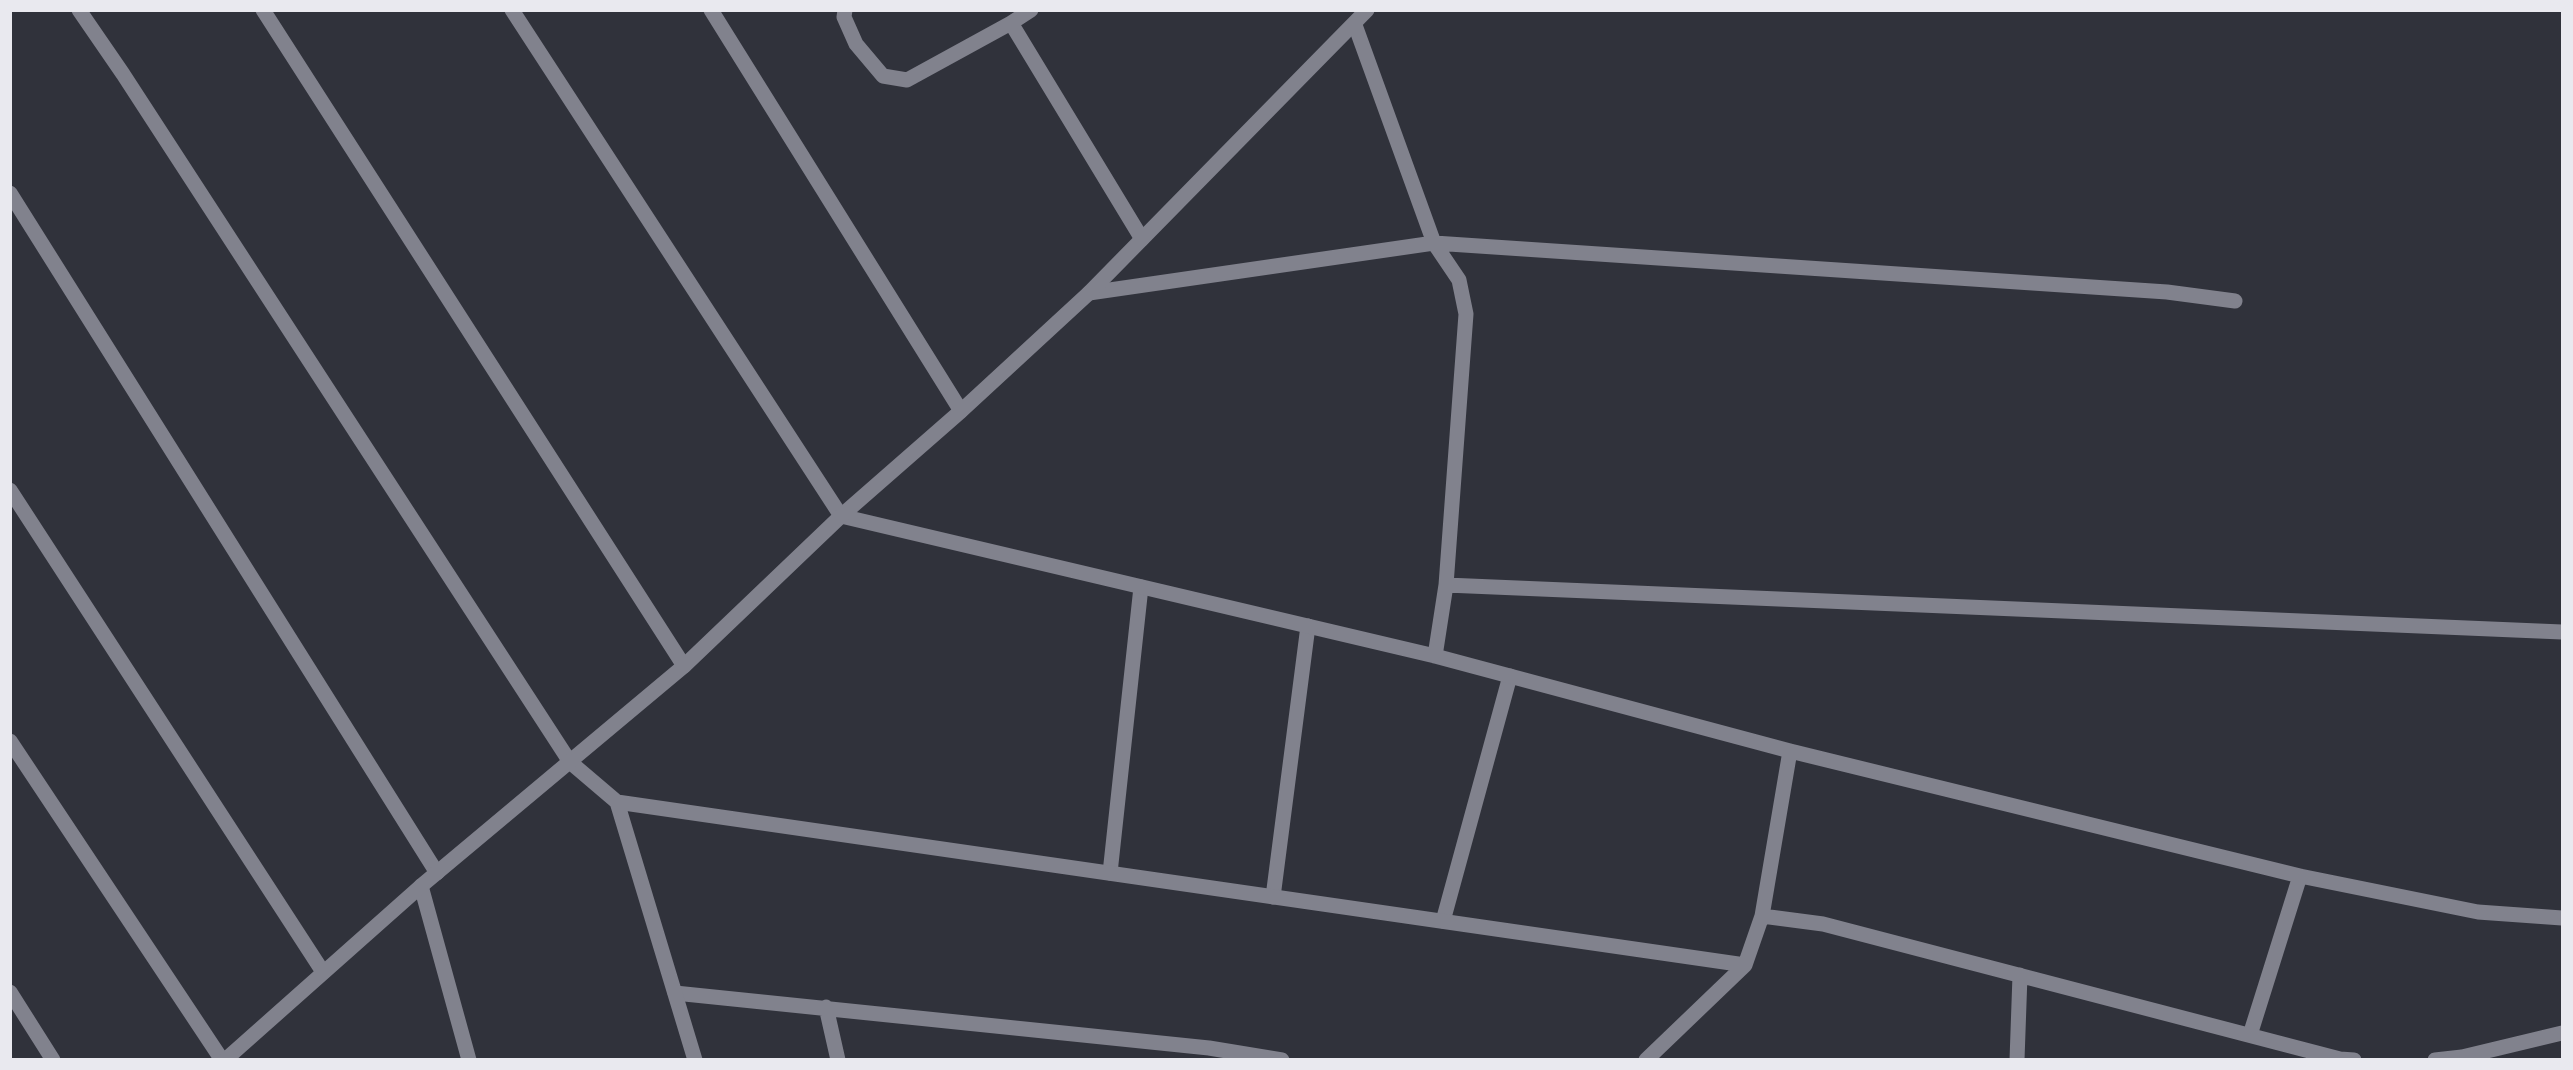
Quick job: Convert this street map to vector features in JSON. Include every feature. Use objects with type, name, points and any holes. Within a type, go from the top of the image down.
[{"type":"street","points":[[79,10],[123,74],[570,762],[617,802],[1745,965]]},
{"type":"street","points":[[263,10],[684,666]]},
{"type":"street","points":[[512,10],[841,516],[1435,656],[1790,751],[2300,876],[2478,912],[2562,918]]},
{"type":"street","points":[[711,10],[961,411]]},
{"type":"street","points":[[845,10],[844,16],[856,44],[883,76],[907,80],[1031,10]]},
{"type":"street","points":[[10,741],[223,1059],[421,886],[684,666],[841,516],[961,411],[1089,293],[1355,25],[1367,10]]},
{"type":"street","points":[[1011,23],[1142,239]]},
{"type":"street","points":[[1355,25],[1434,243],[1459,280],[1466,314],[1446,585],[1435,656]]},
{"type":"street","points":[[10,193],[437,873]]},
{"type":"street","points":[[1089,293],[1434,243],[2167,292],[2235,302]]},
{"type":"street","points":[[10,490],[323,972]]},
{"type":"street","points":[[1446,585],[2562,632]]},
{"type":"street","points":[[1110,873],[1141,587]]},
{"type":"street","points":[[1273,897],[1308,626]]},
{"type":"street","points":[[1443,921],[1510,676]]},
{"type":"street","points":[[1646,1059],[1745,965],[1762,916],[1790,751]]},
{"type":"street","points":[[617,802],[695,1059]]},
{"type":"street","points":[[2250,1035],[2300,876]]},
{"type":"street","points":[[421,886],[469,1059]]},
{"type":"street","points":[[1762,916],[1823,924],[2340,1059],[2354,1059]]},
{"type":"street","points":[[2017,1059],[2020,975]]},
{"type":"street","points":[[10,993],[53,1059]]},
{"type":"street","points":[[675,993],[1197,1047],[1282,1059]]},
{"type":"street","points":[[826,1007],[838,1059]]},
{"type":"street","points":[[2435,1059],[2462,1057],[2562,1032]]}]
